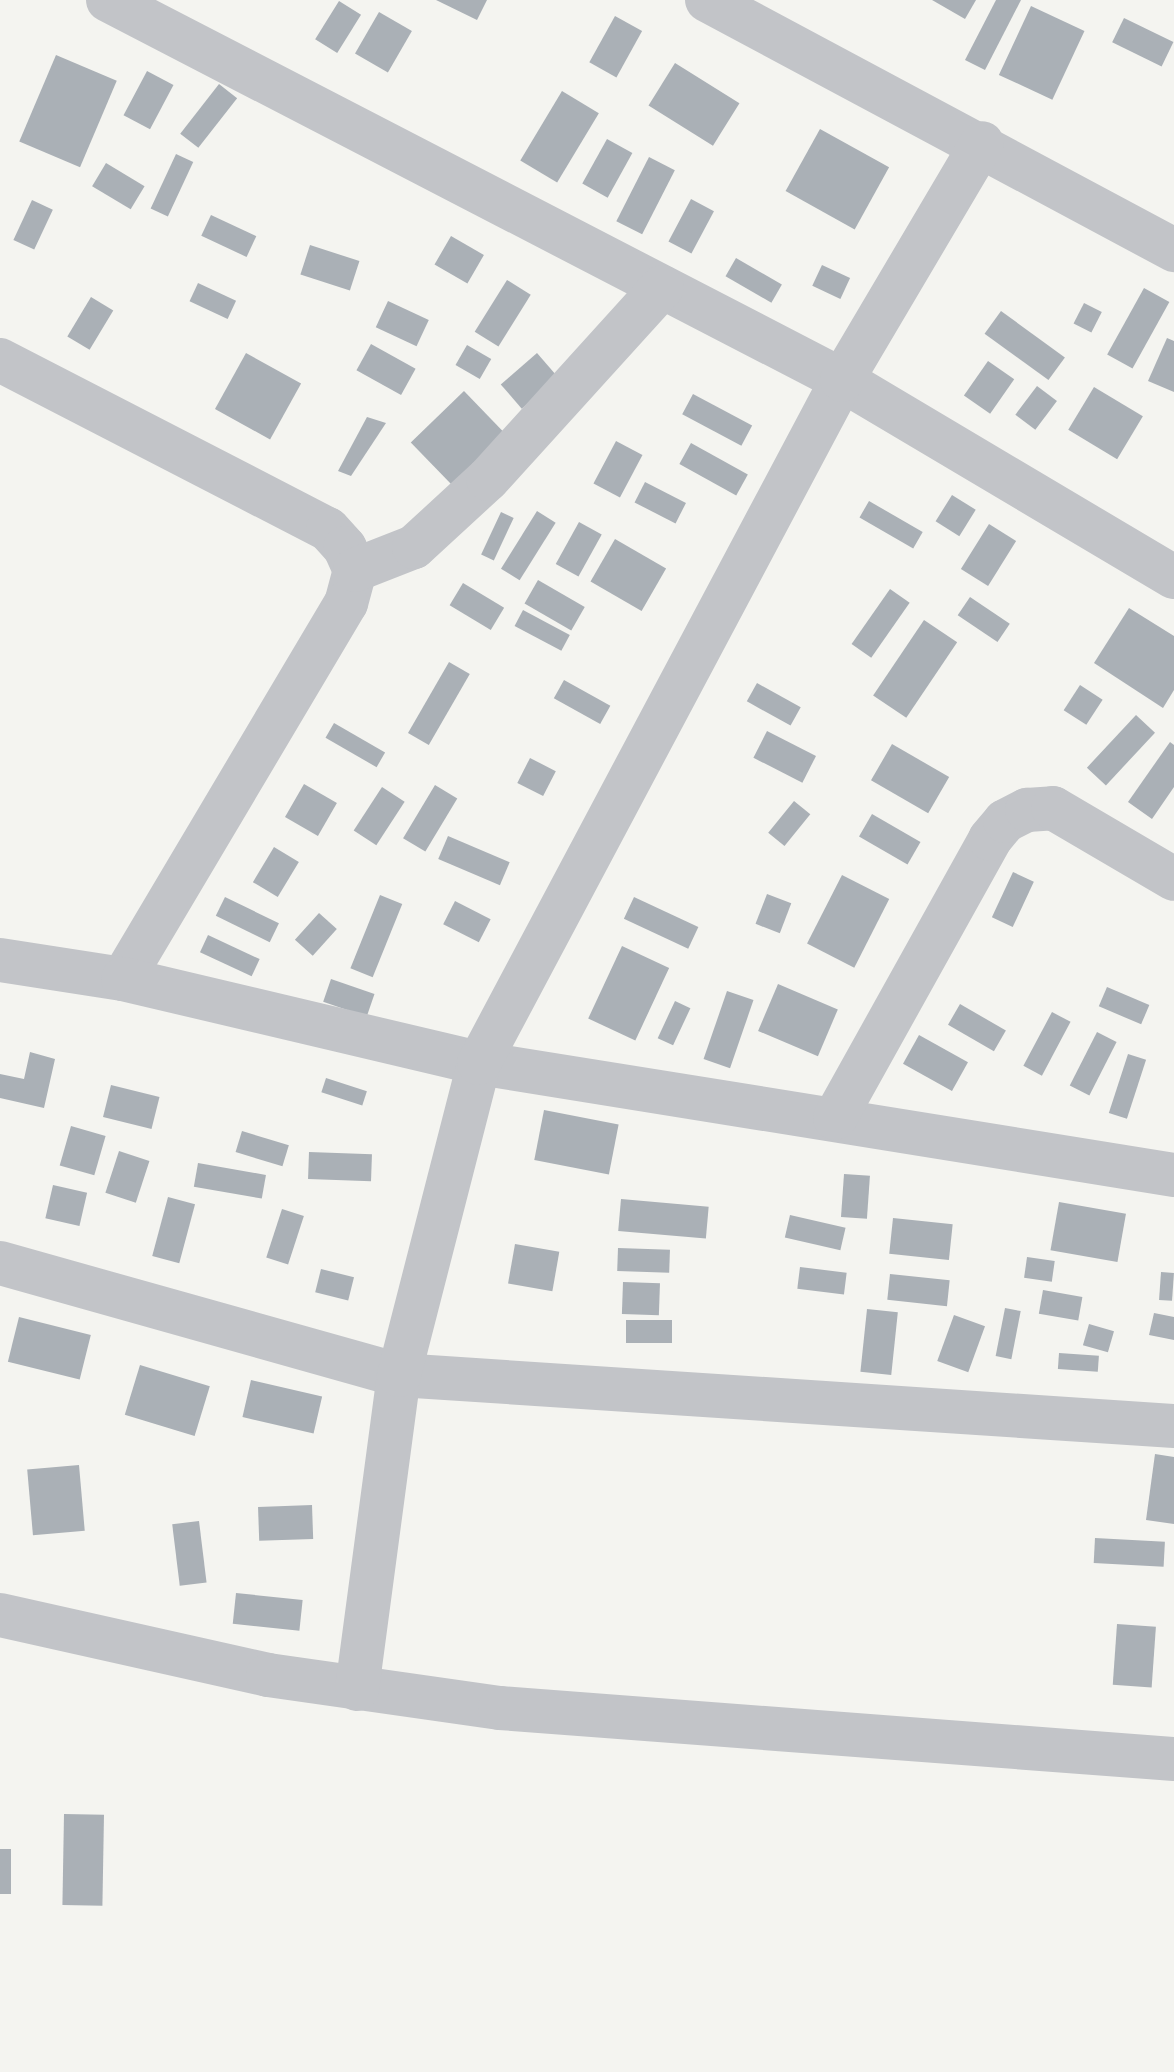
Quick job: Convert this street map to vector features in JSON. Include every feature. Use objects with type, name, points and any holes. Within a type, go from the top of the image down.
[{"type":"street","points":[[108,0],[842,380],[1174,577]]},
{"type":"street","points":[[707,0],[982,143],[1174,250]]},
{"type":"street","points":[[357,1689],[399,1375],[479,1063],[842,380],[982,143]]},
{"type":"street","points":[[355,570],[414,547],[488,479],[662,287]]},
{"type":"street","points":[[0,360],[328,529],[345,548],[355,570],[346,603],[123,979]]},
{"type":"street","points":[[835,1118],[1005,821],[1027,810],[1053,808],[1174,879]]},
{"type":"street","points":[[0,960],[123,979],[479,1063],[1174,1175]]},
{"type":"street","points":[[0,1263],[399,1375],[1174,1426]]},
{"type":"street","points":[[0,1615],[357,1689],[500,1708],[1174,1759]]},
{"type":"building","points":[[436,0],[487,0],[477,20]]},
{"type":"building","points":[[932,0],[976,0],[965,19]]},
{"type":"building","points":[[996,0],[1021,0],[985,70],[965,60]]},
{"type":"building","points":[[339,1],[361,15],[337,53],[315,39]]},
{"type":"building","points":[[1031,6],[1084,31],[1052,100],[999,75]]},
{"type":"building","points":[[379,12],[412,31],[388,73],[355,54]]},
{"type":"building","points":[[615,16],[642,31],[616,77],[589,62]]},
{"type":"building","points":[[1124,18],[1173,42],[1162,66],[1112,42]]},
{"type":"building","points":[[56,55],[117,81],[80,167],[19,142]]},
{"type":"building","points":[[675,63],[739,103],[713,146],[649,105]]},
{"type":"building","points":[[147,71],[173,85],[150,129],[124,115]]},
{"type":"building","points":[[219,84],[237,98],[198,148],[180,134]]},
{"type":"building","points":[[562,91],[599,113],[557,183],[520,160]]},
{"type":"building","points":[[820,129],[889,167],[855,229],[786,191]]},
{"type":"building","points":[[607,139],[632,153],[608,198],[582,184]]},
{"type":"building","points":[[176,154],[193,162],[168,216],[151,208]]},
{"type":"building","points":[[649,157],[675,170],[642,234],[616,221]]},
{"type":"building","points":[[106,163],[145,186],[131,209],[92,186]]},
{"type":"building","points":[[691,199],[714,211],[691,254],[668,241]]},
{"type":"building","points":[[32,200],[53,210],[34,250],[13,240]]},
{"type":"building","points":[[211,215],[256,236],[247,257],[201,236]]},
{"type":"building","points":[[451,236],[484,255],[467,284],[435,265]]},
{"type":"building","points":[[310,245],[359,261],[350,291],[300,274]]},
{"type":"building","points":[[736,258],[782,284],[771,303],[726,276]]},
{"type":"building","points":[[822,265],[850,278],[840,299],[812,286]]},
{"type":"building","points":[[507,280],[531,295],[498,347],[475,332]]},
{"type":"building","points":[[198,283],[236,301],[228,319],[190,301]]},
{"type":"building","points":[[1144,288],[1169,302],[1133,369],[1107,354]]},
{"type":"building","points":[[91,297],[113,310],[90,350],[67,336]]},
{"type":"building","points":[[388,301],[429,320],[417,346],[376,327]]},
{"type":"building","points":[[1084,303],[1102,312],[1091,333],[1074,323]]},
{"type":"building","points":[[1001,311],[1065,357],[1048,380],[985,334]]},
{"type":"building","points":[[1167,338],[1174,341],[1174,392],[1148,381]]},
{"type":"building","points":[[371,344],[416,369],[401,395],[356,370]]},
{"type":"building","points":[[467,345],[491,359],[480,379],[456,365]]},
{"type":"building","points":[[246,353],[301,384],[270,440],[215,409]]},
{"type":"building","points":[[537,353],[558,377],[522,409],[501,384]]},
{"type":"building","points":[[988,361],[1014,379],[990,414],[964,395]]},
{"type":"building","points":[[1037,386],[1057,401],[1035,430],[1015,415]]},
{"type":"building","points":[[1094,387],[1143,416],[1117,459],[1068,430]]},
{"type":"building","points":[[464,391],[505,433],[452,485],[411,442]]},
{"type":"building","points":[[693,394],[752,425],[741,446],[682,414]]},
{"type":"building","points":[[367,417],[386,423],[351,476],[338,471]]},
{"type":"building","points":[[616,441],[642,455],[620,497],[593,483]]},
{"type":"building","points":[[691,443],[748,475],[736,496],[679,464]]},
{"type":"building","points":[[645,482],[686,503],[676,523],[635,502]]},
{"type":"building","points":[[952,495],[976,510],[959,536],[936,521]]},
{"type":"building","points":[[869,501],[923,532],[913,548],[860,517]]},
{"type":"building","points":[[537,511],[556,523],[520,580],[501,569]]},
{"type":"building","points":[[501,512],[514,518],[494,561],[481,555]]},
{"type":"building","points":[[579,522],[602,535],[578,577],[556,564]]},
{"type":"building","points":[[989,524],[1016,541],[988,586],[961,569]]},
{"type":"building","points":[[615,539],[666,568],[642,611],[590,581]]},
{"type":"building","points":[[538,580],[585,607],[571,630],[524,603]]},
{"type":"building","points":[[463,583],[504,608],[491,630],[450,605]]},
{"type":"building","points":[[890,589],[910,603],[871,658],[852,644]]},
{"type":"building","points":[[970,597],[1010,624],[997,642],[958,615]]},
{"type":"building","points":[[1129,608],[1174,636],[1174,690],[1163,708],[1094,663]]},
{"type":"building","points":[[523,610],[570,635],[561,651],[515,626]]},
{"type":"building","points":[[924,620],[957,642],[906,718],[873,695]]},
{"type":"building","points":[[449,662],[470,674],[429,745],[408,733]]},
{"type":"building","points":[[564,680],[610,706],[600,724],[554,698]]},
{"type":"building","points":[[757,683],[801,707],[791,726],[747,701]]},
{"type":"building","points":[[1080,685],[1103,700],[1086,725],[1064,710]]},
{"type":"building","points":[[1136,715],[1155,733],[1106,785],[1087,768]]},
{"type":"building","points":[[334,723],[385,752],[377,767],[326,738]]},
{"type":"building","points":[[767,731],[816,756],[802,783],[753,758]]},
{"type":"building","points":[[1170,742],[1174,745],[1174,787],[1152,819],[1128,802]]},
{"type":"building","points":[[892,744],[949,777],[928,813],[871,780]]},
{"type":"building","points":[[530,758],[556,771],[543,796],[517,783]]},
{"type":"building","points":[[304,784],[337,803],[318,836],[285,817]]},
{"type":"building","points":[[435,785],[457,798],[425,852],[403,838]]},
{"type":"building","points":[[382,787],[405,802],[376,845],[354,831]]},
{"type":"building","points":[[794,801],[810,814],[785,846],[768,833]]},
{"type":"building","points":[[872,814],[920,842],[907,865],[859,837]]},
{"type":"building","points":[[448,836],[510,862],[500,885],[438,859]]},
{"type":"building","points":[[274,847],[299,862],[278,897],[253,882]]},
{"type":"building","points":[[1013,872],[1034,882],[1013,927],[992,917]]},
{"type":"building","points":[[842,875],[889,899],[854,968],[807,944]]},
{"type":"building","points":[[767,894],[791,903],[780,933],[756,924]]},
{"type":"building","points":[[380,895],[402,904],[373,977],[350,968]]},
{"type":"building","points":[[225,897],[279,923],[270,942],[216,916]]},
{"type":"building","points":[[634,897],[698,927],[688,949],[624,919]]},
{"type":"building","points":[[455,901],[491,919],[479,942],[443,924]]},
{"type":"building","points":[[319,913],[337,929],[313,956],[295,940]]},
{"type":"building","points":[[208,935],[260,959],[252,976],[200,952]]},
{"type":"building","points":[[622,946],[669,968],[635,1040],[588,1019]]},
{"type":"building","points":[[331,979],[374,994],[367,1017],[323,1002]]},
{"type":"building","points":[[778,984],[838,1009],[818,1056],[758,1031]]},
{"type":"building","points":[[1107,987],[1149,1005],[1141,1024],[1099,1006]]},
{"type":"building","points":[[727,991],[753,1000],[730,1068],[704,1059]]},
{"type":"building","points":[[675,1001],[690,1008],[673,1045],[658,1038]]},
{"type":"building","points":[[960,1004],[1006,1030],[994,1051],[948,1025]]},
{"type":"building","points":[[1052,1012],[1071,1022],[1042,1076],[1023,1066]]},
{"type":"building","points":[[1097,1032],[1117,1042],[1089,1095],[1070,1085]]},
{"type":"building","points":[[919,1035],[968,1062],[952,1091],[903,1064]]},
{"type":"building","points":[[30,1052],[55,1059],[44,1108],[0,1098],[0,1074],[24,1079]]},
{"type":"building","points":[[1128,1054],[1146,1060],[1127,1119],[1109,1113]]},
{"type":"building","points":[[326,1078],[367,1091],[362,1106],[321,1092]]},
{"type":"building","points":[[111,1085],[160,1097],[152,1129],[103,1117]]},
{"type":"building","points":[[544,1110],[619,1125],[609,1175],[534,1160]]},
{"type":"building","points":[[71,1126],[106,1136],[94,1175],[60,1165]]},
{"type":"building","points":[[242,1131],[289,1145],[282,1166],[236,1152]]},
{"type":"building","points":[[119,1151],[149,1161],[136,1203],[105,1193]]},
{"type":"building","points":[[309,1152],[372,1154],[371,1181],[308,1179]]},
{"type":"building","points":[[198,1163],[266,1175],[262,1199],[194,1187]]},
{"type":"building","points":[[844,1174],[870,1176],[867,1219],[841,1217]]},
{"type":"building","points":[[53,1185],[87,1193],[79,1226],[45,1218]]},
{"type":"building","points":[[168,1197],[195,1204],[179,1263],[152,1256]]},
{"type":"building","points":[[621,1199],[709,1207],[706,1239],[618,1231]]},
{"type":"building","points":[[1059,1202],[1126,1214],[1117,1262],[1050,1250]]},
{"type":"building","points":[[282,1209],[304,1216],[288,1265],[266,1258]]},
{"type":"building","points":[[790,1215],[846,1228],[840,1250],[785,1237]]},
{"type":"building","points":[[893,1218],[953,1224],[949,1260],[889,1254]]},
{"type":"building","points":[[515,1244],[559,1252],[552,1291],[508,1283]]},
{"type":"building","points":[[618,1248],[670,1250],[669,1273],[617,1271]]},
{"type":"building","points":[[1027,1257],[1055,1261],[1052,1282],[1024,1278]]},
{"type":"building","points":[[800,1267],[847,1273],[844,1295],[797,1289]]},
{"type":"building","points":[[321,1269],[354,1277],[348,1301],[315,1292]]},
{"type":"building","points":[[1161,1272],[1174,1273],[1172,1301],[1159,1300]]},
{"type":"building","points":[[890,1274],[950,1280],[947,1306],[887,1300]]},
{"type":"building","points":[[623,1282],[660,1283],[659,1315],[622,1314]]},
{"type":"building","points":[[1043,1290],[1082,1297],[1078,1321],[1039,1314]]},
{"type":"building","points":[[1005,1308],[1021,1311],[1011,1359],[996,1356]]},
{"type":"building","points":[[867,1309],[898,1312],[891,1375],[860,1372]]},
{"type":"building","points":[[1154,1313],[1174,1317],[1174,1340],[1149,1335]]},
{"type":"building","points":[[954,1315],[985,1326],[968,1372],[937,1361]]},
{"type":"building","points":[[19,1317],[91,1335],[80,1380],[8,1362]]},
{"type":"building","points":[[626,1320],[672,1320],[672,1343],[626,1343]]},
{"type":"building","points":[[1089,1324],[1114,1331],[1108,1352],[1083,1345]]},
{"type":"building","points":[[1059,1353],[1099,1356],[1098,1372],[1058,1369]]},
{"type":"building","points":[[140,1365],[210,1386],[195,1436],[125,1415]]},
{"type":"building","points":[[251,1380],[322,1396],[314,1433],[242,1417]]},
{"type":"building","points":[[1155,1454],[1174,1457],[1174,1524],[1146,1520]]},
{"type":"building","points":[[79,1465],[85,1531],[33,1535],[27,1470]]},
{"type":"building","points":[[312,1505],[313,1539],[259,1541],[258,1507]]},
{"type":"building","points":[[199,1521],[207,1583],[180,1586],[172,1524]]},
{"type":"building","points":[[1095,1538],[1165,1542],[1164,1567],[1094,1563]]},
{"type":"building","points":[[236,1593],[303,1600],[299,1631],[233,1624]]},
{"type":"building","points":[[1117,1624],[1156,1627],[1152,1688],[1113,1685]]},
{"type":"building","points":[[64,1814],[104,1815],[102,1906],[62,1905]]},
{"type":"building","points":[[0,1849],[11,1849],[11,1894],[0,1894]]}]
